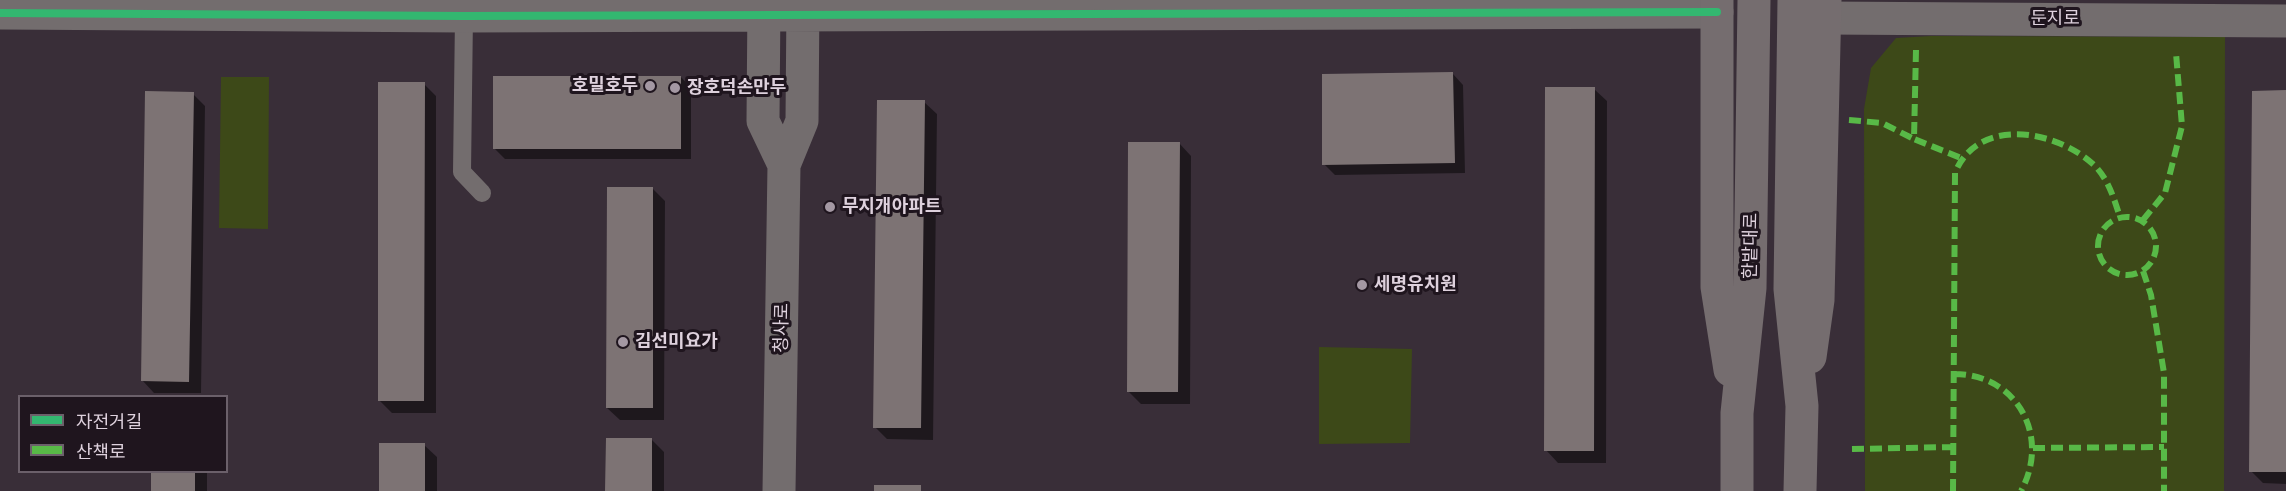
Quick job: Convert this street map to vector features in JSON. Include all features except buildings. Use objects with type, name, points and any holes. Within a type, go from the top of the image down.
[{"type":"main road","name":"한밭대로","points":[[1737,491],[1737,413],[1750,288],[1754,0]]},
{"type":"main road","points":[[1794,0],[1790,289],[1802,406],[1800,491]]},
{"type":"main road","points":[[1717,6],[1717,287],[1737,413]]},
{"type":"main road","points":[[1802,406],[1818,300],[1825,9]]},
{"type":"street","points":[[0,13],[132,6],[464,16],[764,7],[1717,6]]},
{"type":"street","name":"청사로","points":[[764,7],[763,121],[784,165]]},
{"type":"street","name":"청사로","points":[[779,491],[784,165],[802,122],[803,7]]},
{"type":"street","name":"둔지로","points":[[1825,9],[2286,21]]},
{"type":"lane","points":[[464,16],[462,172],[482,193]]},
{"type":"green space","points":[[1931,36],[2225,37],[2224,491],[1865,491],[1864,109],[1871,68],[1896,38]]},
{"type":"green space","points":[[221,77],[269,77],[268,229],[219,228]]},
{"type":"green space","points":[[1319,347],[1412,349],[1410,443],[1319,444]]},
{"type":"marked path","points":[[1916,50],[1914,139],[1961,158]]},
{"type":"marked path","points":[[2143,220],[2165,193],[2182,126],[2176,53]]},
{"type":"marked path","points":[[1849,120],[1882,123],[1914,139]]},
{"type":"marked path","points":[[1953,491],[1955,173],[1966,155],[1982,142],[2000,136],[2020,134],[2041,137],[2062,144],[2080,154],[2101,172],[2111,190],[2120,217]]},
{"type":"marked path","points":[[2121,217],[2133,217],[2148,225],[2156,240],[2156,246],[2156,252],[2148,267],[2133,275],[2121,275],[2106,267],[2098,252],[2098,240],[2106,225],[2121,217]]},
{"type":"marked path","points":[[2143,271],[2151,295],[2164,373],[2164,491]]},
{"type":"marked path","points":[[1954,374],[1976,377],[1995,385],[2011,397],[2022,412],[2030,430],[2032,450],[2029,470],[2021,491]]},
{"type":"marked path","points":[[1852,449],[1953,447]]},
{"type":"marked path","points":[[2033,448],[2164,447]]},
{"type":"cycle path","points":[[0,13],[464,16],[1717,12]]},
{"type":"place","name":"호밀호두","points":[[650,86]]},
{"type":"place","name":"장호덕손만두","points":[[675,88]]},
{"type":"place","name":"무지개아파트","points":[[830,207]]},
{"type":"place","name":"세명유치원","points":[[1362,285]]},
{"type":"place","name":"김선미요가","points":[[623,342]]}]
